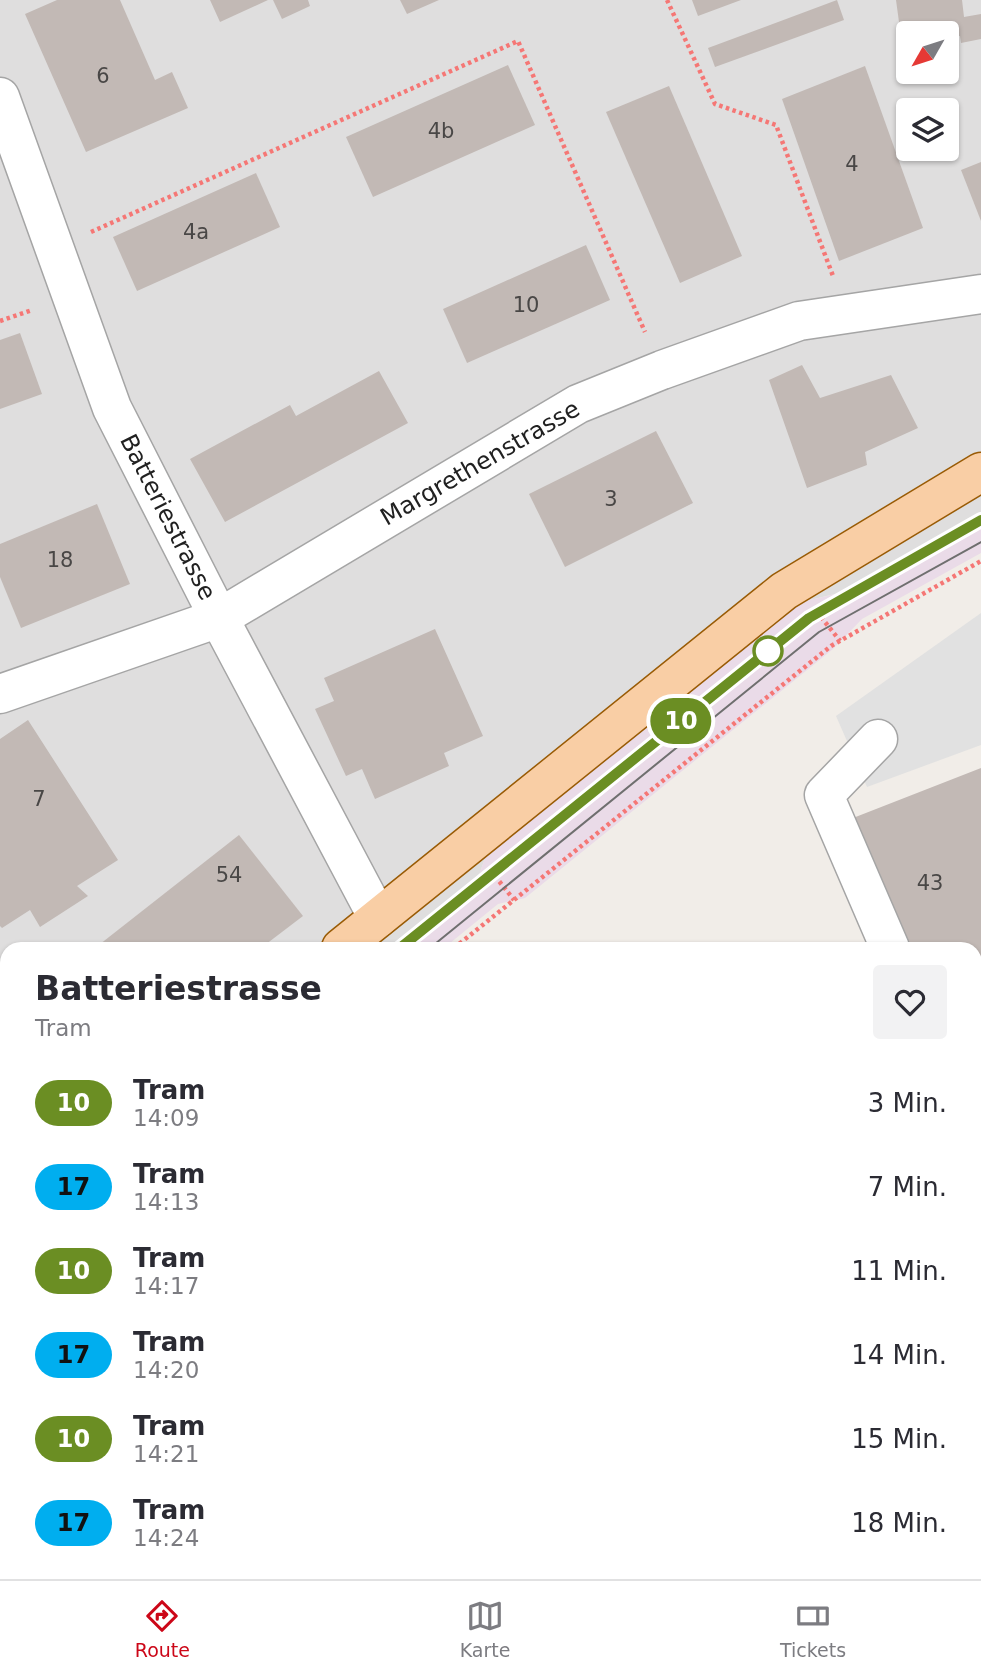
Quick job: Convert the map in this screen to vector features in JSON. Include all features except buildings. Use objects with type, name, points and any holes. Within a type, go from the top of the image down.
[{"type":"main road","points":[[348,942],[785,591],[981,472]]},
{"type":"street","name":"Batteriestrasse","points":[[0,97],[113,408],[219,618],[378,918]]},
{"type":"street","name":"Margrethenstrasse","points":[[0,694],[219,618],[578,404],[799,321],[981,294]]},
{"type":"street","points":[[878,739],[824,795],[887,942]]},
{"type":"path","points":[[667,0],[715,104],[776,125],[847,313]]},
{"type":"path","points":[[55,248],[518,41],[663,370]]},
{"type":"path","points":[[462,942],[831,646],[981,561]]},
{"type":"path","points":[[492,873],[514,900]]},
{"type":"shaded area","points":[[0,0],[981,0],[981,513],[839,593],[797,603],[488,850],[479,875],[396,942],[0,942]]},
{"type":"shaded area","points":[[981,513],[981,553],[862,619],[833,649],[525,898],[498,904],[451,942],[396,942],[479,875],[488,850],[797,603],[840,593]]},
{"type":"shaded area","points":[[981,613],[981,745],[867,787],[836,716]]},
{"type":"tram line","points":[[407,942],[809,618],[981,520]]},
{"type":"tram line","name":"10","points":[[407,942],[809,618],[981,520]]},
{"type":"tram line","points":[[437,942],[819,632],[981,542]]}]
